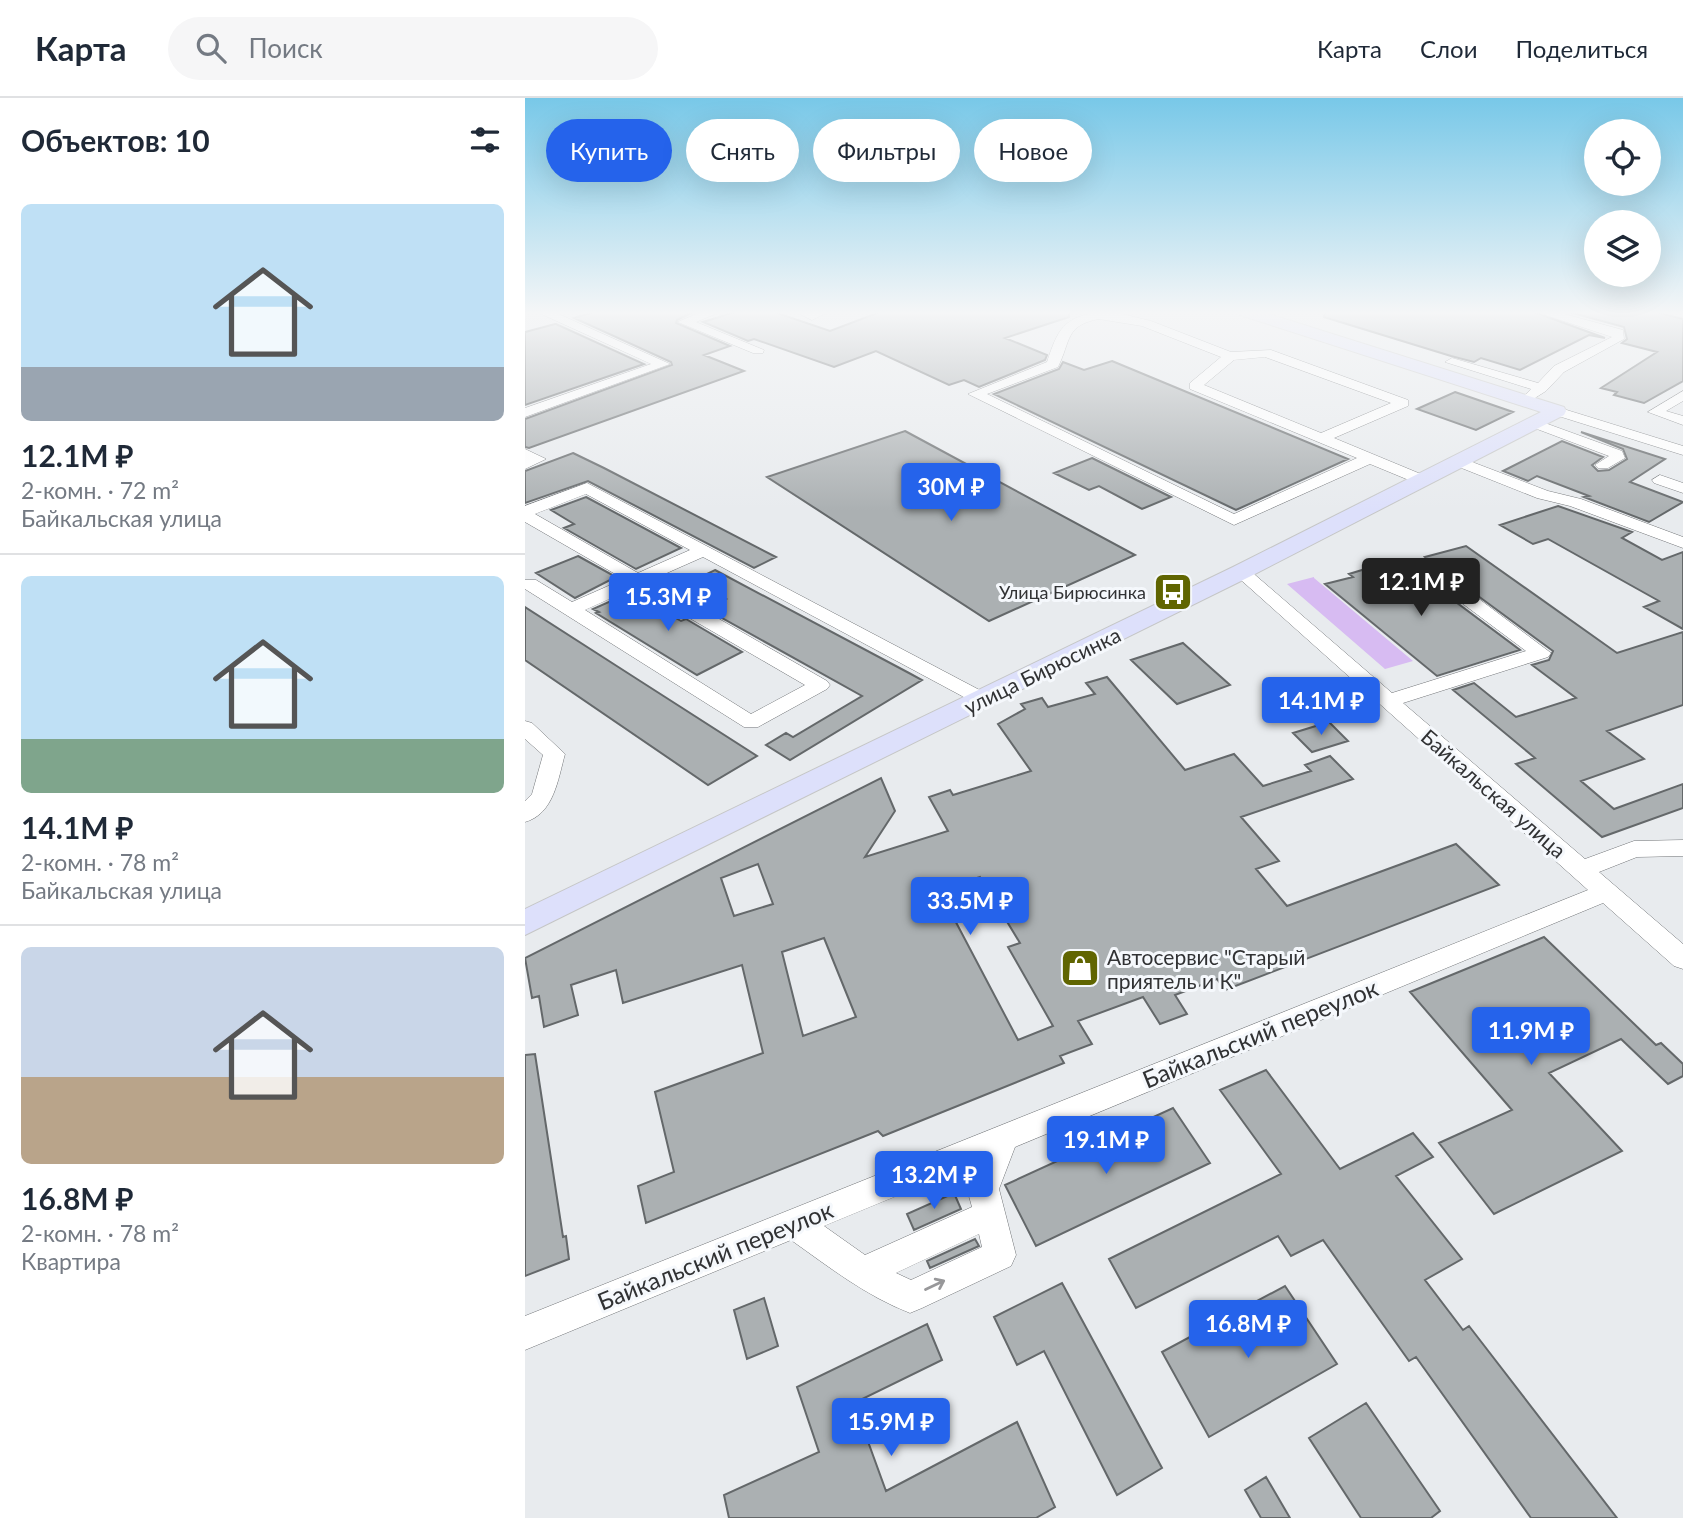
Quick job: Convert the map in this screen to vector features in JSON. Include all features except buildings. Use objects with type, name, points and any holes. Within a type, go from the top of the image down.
[{"type":"main road","points":[[1454,378],[1557,411]]},
{"type":"main road","name":"улица Бирюсинка","points":[[525,923],[1241,572],[1557,411]]},
{"type":"street","points":[[525,413],[625,378]]},
{"type":"street","points":[[1016,378],[975,394],[1234,520],[1370,458]]},
{"type":"street","points":[[1204,378],[1195,386],[1422,480]]},
{"type":"street","points":[[1321,438],[1403,403],[1335,378]]},
{"type":"street","points":[[1508,378],[1541,388]]},
{"type":"street","points":[[1525,401],[1550,378]]},
{"type":"street","points":[[1683,395],[1655,412],[1683,421]]},
{"type":"street","points":[[1557,411],[1683,452]]},
{"type":"street","points":[[1534,423],[1617,454],[1617,458],[1603,465]]},
{"type":"street","points":[[525,453],[537,459],[525,464]]},
{"type":"street","points":[[1459,462],[1542,495],[1575,502],[1683,543]]},
{"type":"street","points":[[1660,480],[1683,488]]},
{"type":"street","points":[[525,513],[587,488],[982,699]]},
{"type":"street","points":[[525,513],[820,685],[751,723],[530,584]]},
{"type":"street","points":[[571,610],[703,550]]},
{"type":"street","points":[[1388,701],[1541,653],[1421,564]]},
{"type":"street","name":"Байкальская улица","points":[[1241,572],[1683,959]]},
{"type":"street","points":[[525,727],[554,754],[542,797],[525,814]]},
{"type":"street","points":[[1581,870],[1634,849],[1683,848]]},
{"type":"street","name":"Байкальский переулок","points":[[525,1333],[1606,892]]},
{"type":"street","points":[[793,1223],[862,1272],[909,1297],[1000,1255],[983,1189],[1004,1137]]},
{"type":"street","points":[[862,1272],[989,1214]]},
{"type":"shaded area","points":[[1314,577],[1413,661],[1385,669],[1287,584]]},
{"type":"place","name":"Улица Бирюсинка","points":[[1173,592]]},
{"type":"place","name":"Автосервис \"Старый приятель и К\"","points":[[1080,968]]}]
